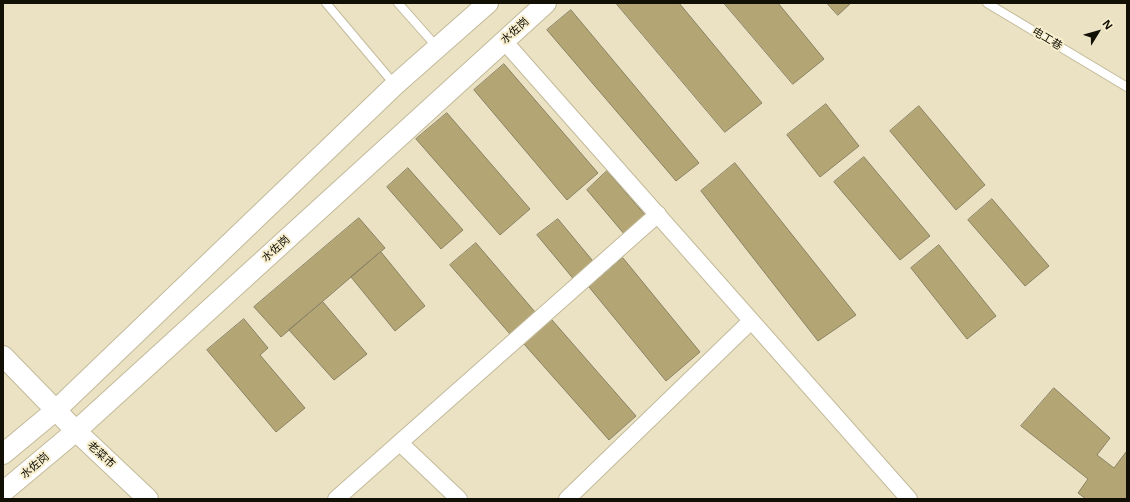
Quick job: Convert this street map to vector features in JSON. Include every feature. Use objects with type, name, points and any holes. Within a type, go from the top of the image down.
[{"type":"street","points":[[3,454],[56,410],[395,85],[488,3]]},
{"type":"street","name":"水佐岗","points":[[3,492],[76,431],[546,3]]},
{"type":"street","points":[[504,41],[909,499]]},
{"type":"street","points":[[336,499],[658,214]]},
{"type":"street","points":[[567,499],[751,321]]},
{"type":"street","name":"老菜市","points":[[3,356],[76,431],[148,499]]},
{"type":"street","points":[[400,443],[459,499]]},
{"type":"lane","points":[[326,3],[395,85]]},
{"type":"lane","points":[[398,3],[437,48]]},
{"type":"lane","name":"电工巷","points":[[987,3],[1127,87]]},
{"type":"building","points":[[616,3],[679,3],[762,103],[725,132]]},
{"type":"building","points":[[724,3],[778,3],[824,59],[793,84]]},
{"type":"building","points":[[827,3],[851,3],[838,15]]},
{"type":"building","points":[[571,10],[699,163],[676,181],[547,30]]},
{"type":"building","points":[[504,64],[598,173],[567,200],[474,90]]},
{"type":"building","points":[[826,104],[859,146],[820,177],[787,135]]},
{"type":"building","points":[[919,106],[985,185],[956,210],[890,131]]},
{"type":"building","points":[[447,113],[530,209],[500,235],[416,139]]},
{"type":"building","points":[[864,157],[930,236],[900,260],[834,182]]},
{"type":"building","points":[[735,163],[856,315],[818,341],[701,191]]},
{"type":"building","points":[[408,168],[463,230],[441,249],[387,187]]},
{"type":"building","points":[[607,171],[646,216],[625,235],[587,190]]},
{"type":"building","points":[[992,199],[1049,266],[1025,286],[968,220]]},
{"type":"building","points":[[359,218],[385,248],[281,337],[254,307]]},
{"type":"building","points":[[558,219],[597,266],[576,282],[537,235]]},
{"type":"building","points":[[476,243],[535,312],[510,334],[450,265]]},
{"type":"building","points":[[939,245],[996,316],[967,339],[911,268]]},
{"type":"building","points":[[381,252],[425,306],[395,331],[351,277]]},
{"type":"building","points":[[623,258],[700,352],[666,381],[589,287]]},
{"type":"building","points":[[323,302],[367,354],[334,380],[289,330]]},
{"type":"building","points":[[244,319],[268,348],[260,355],[305,408],[276,432],[207,350]]},
{"type":"building","points":[[552,320],[636,416],[609,440],[524,344]]},
{"type":"building","points":[[1054,388],[1110,438],[1097,455],[1114,468],[1126,452],[1127,453],[1127,497],[1125,499],[1086,499],[1078,493],[1088,479],[1021,426]]}]
